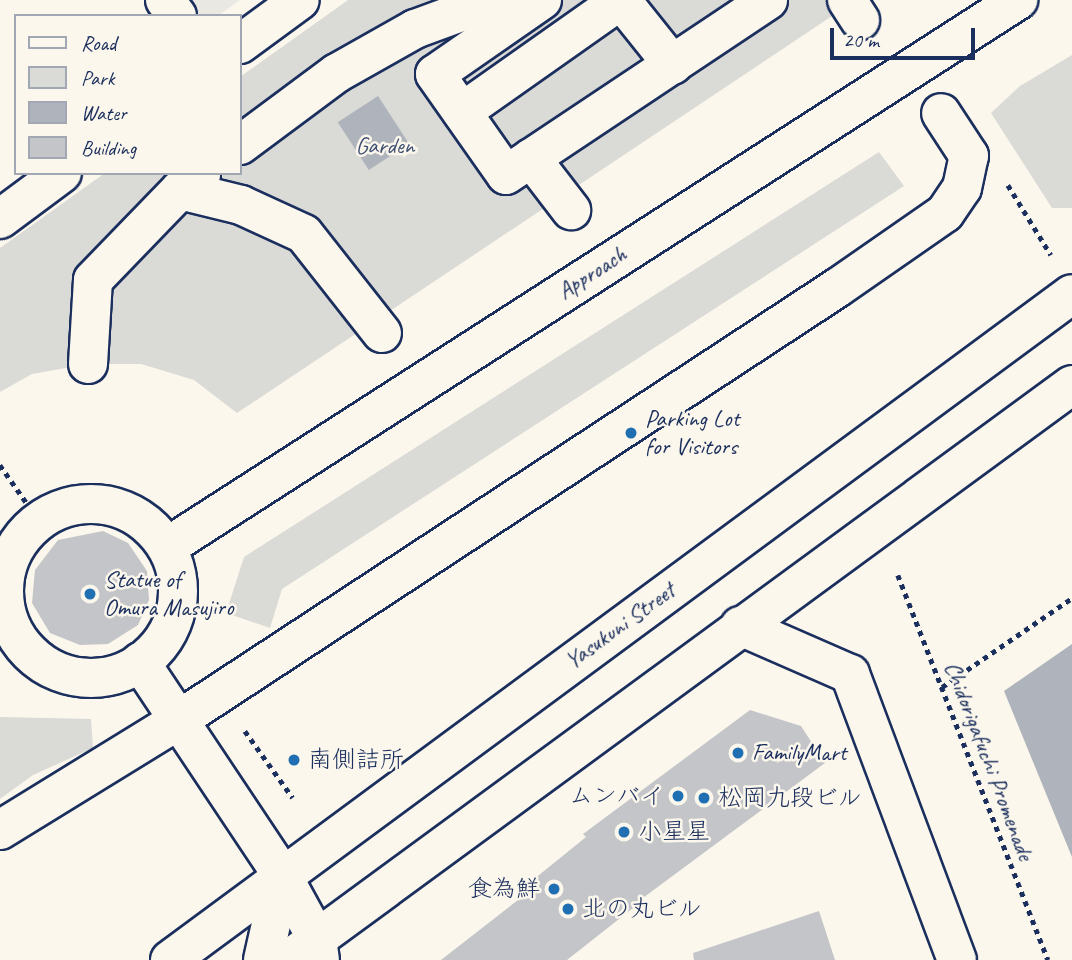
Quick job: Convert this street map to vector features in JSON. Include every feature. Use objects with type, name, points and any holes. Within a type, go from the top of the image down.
[{"type":"street","points":[[242,43],[300,0]]},
{"type":"street","points":[[242,144],[337,73],[415,29],[494,17],[543,0],[572,35]]},
{"type":"street","points":[[462,112],[621,0],[673,65]]},
{"type":"street","points":[[494,17],[435,74],[506,175],[768,0]]},
{"type":"street","name":"Approach","points":[[167,547],[1018,0]]},
{"type":"street","points":[[494,17],[524,69]]},
{"type":"street","points":[[0,830],[177,720],[837,288],[945,213],[962,188],[969,156],[941,113]]},
{"type":"street","points":[[531,158],[571,210]]},
{"type":"street","points":[[0,219],[59,175]]},
{"type":"street","points":[[88,364],[93,280],[191,182],[304,234],[382,333]]},
{"type":"street","name":"Yasukuni Street","points":[[170,960],[1072,294]]},
{"type":"street","points":[[141,662],[282,875],[308,953],[740,625],[1072,385]]},
{"type":"street","points":[[91,504],[121,509],[147,524],[167,547],[174,563],[179,593],[173,622],[157,649],[127,671],[98,679],[67,676],[9,647],[4,585],[11,556],[28,531],[52,512],[91,504]]},
{"type":"street","points":[[740,625],[850,674],[957,960]]},
{"type":"street","points":[[263,960],[282,875]]},
{"type":"path","points":[[0,465],[40,522]]},
{"type":"path","name":"Chidorigafuchi Promenade","points":[[898,575],[1048,960]]},
{"type":"path","points":[[942,687],[1072,598]]},
{"type":"path","points":[[237,720],[293,798]]},
{"type":"shaded area","points":[[183,0],[240,0],[221,14],[193,14]]},
{"type":"green space","name":"Garden","points":[[348,0],[856,0],[237,413],[194,380],[141,364],[88,364],[32,374],[0,392],[0,248],[102,175],[242,175],[242,76]]},
{"type":"green space","points":[[1072,55],[1072,208],[1052,208],[991,113],[1020,86]]},
{"type":"green space","points":[[879,152],[904,186],[282,589],[270,628],[226,613],[244,557]]},
{"type":"green space","points":[[0,717],[91,719],[93,748],[33,775],[0,799]]},
{"type":"water","points":[[378,96],[409,144],[369,170],[338,122]]},
{"type":"water","points":[[1072,644],[1072,857],[1004,691]]},
{"type":"building","points":[[103,531],[128,543],[147,571],[149,600],[138,625],[108,644],[80,645],[50,633],[32,603],[35,570],[58,540]]},
{"type":"building","name":"松岡九段ビル","points":[[750,710],[801,726],[825,763],[632,906],[633,908],[567,960],[441,960],[532,889],[528,884],[586,837],[583,834]]},
{"type":"building","points":[[819,911],[835,960],[694,960],[693,953]]},
{"type":"place","name":"Parking Lot for Visitors","points":[[631,433]]},
{"type":"place","name":"Statue of Omura Masujiro","points":[[90,594]]},
{"type":"place","name":"FamilyMart","points":[[738,753]]},
{"type":"place","name":"南側詰所","points":[[294,760]]},
{"type":"place","name":"ムンバイ","points":[[678,796]]},
{"type":"place","name":"松岡九段ビル","points":[[704,798]]},
{"type":"place","name":"小星星","points":[[624,832]]},
{"type":"place","name":"食為鮮","points":[[554,889]]},
{"type":"place","name":"北の丸ビル","points":[[568,909]]}]
